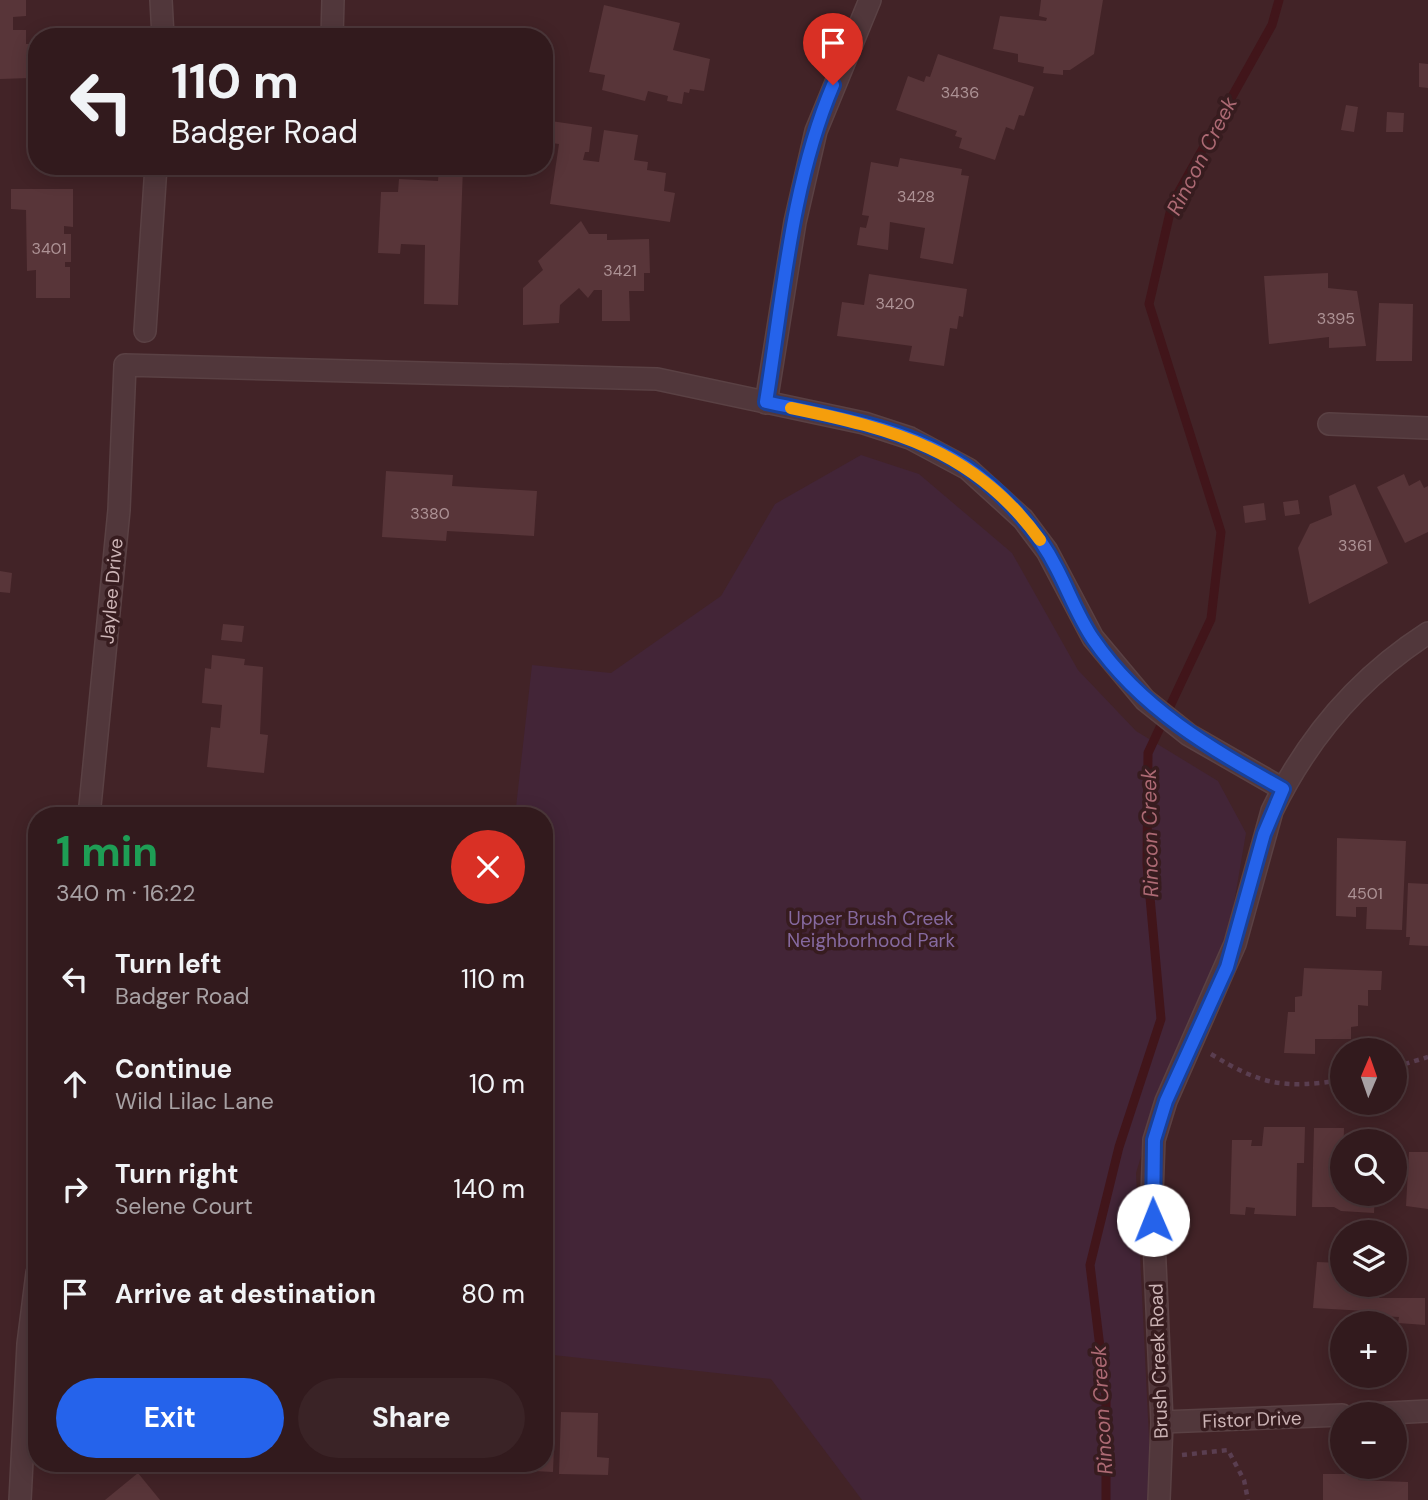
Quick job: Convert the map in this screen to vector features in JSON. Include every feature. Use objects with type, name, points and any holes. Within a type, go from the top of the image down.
[{"type":"street","points":[[161,0],[163,28]]},
{"type":"street","points":[[332,28],[333,0]]},
{"type":"street","points":[[870,0],[816,131],[797,213],[766,402],[882,428],[929,446],[968,469],[1004,500],[1035,534],[1058,569],[1093,638],[1151,705],[1189,735],[1283,789]]},
{"type":"street","points":[[145,331],[155,175]]},
{"type":"street","name":"Jaylee Drive","points":[[90,807],[118,510],[125,365],[657,379],[684,382],[766,402]]},
{"type":"street","points":[[1329,424],[1428,428]]},
{"type":"street","name":"Brush Creek Road","points":[[1159,1500],[1162,1422],[1152,1195],[1154,1140],[1166,1101],[1235,944],[1264,834],[1283,789],[1326,722],[1344,702],[1382,666],[1428,633]]},
{"type":"street","points":[[20,1500],[28,1351]]},
{"type":"street","points":[[1407,1412],[1428,1411]]},
{"type":"street","name":"Fistor Drive","points":[[1162,1422],[1330,1415]]},
{"type":"path","points":[[1193,1042],[1248,1076],[1299,1087],[1330,1082]]},
{"type":"path","points":[[1407,1064],[1428,1058]]},
{"type":"path","points":[[1159,1453],[1197,1455],[1228,1450],[1244,1480],[1248,1500]]},
{"type":"green space","name":"Upper Brush Creek Neighborhood Park","points":[[861,455],[919,474],[1012,553],[1078,670],[1136,731],[1218,781],[1246,833],[1226,950],[1165,1077],[1136,1173],[1152,1500],[862,1500],[771,1379],[553,1355],[553,807],[516,807],[532,665],[611,673],[721,596],[775,504]]},
{"type":"building","points":[[0,0],[26,0],[26,16],[13,17],[13,30],[26,30],[28,78],[0,79]]},
{"type":"building","points":[[1041,0],[1103,0],[1094,54],[1070,70],[1063,70],[1063,75],[1043,73],[1044,67],[1018,62],[1018,54],[993,49],[1000,16],[1046,21],[1047,18],[1039,16]]},
{"type":"building","points":[[604,5],[680,23],[673,50],[710,59],[704,91],[690,89],[689,93],[684,92],[682,104],[667,101],[668,96],[648,91],[645,101],[602,90],[605,75],[589,72]]},
{"type":"building","points":[[938,54],[1034,87],[1024,116],[1019,115],[1014,130],[1006,127],[995,160],[959,148],[962,138],[955,136],[957,131],[896,110],[908,76],[924,82],[926,76],[930,77]]},
{"type":"building","points":[[1419,63],[1428,64],[1428,88],[1419,87]]},
{"type":"building","points":[[1346,105],[1358,107],[1354,132],[1341,130]]},
{"type":"building","points":[[1387,112],[1404,113],[1403,132],[1386,132]]},
{"type":"building","points":[[553,121],[592,127],[589,152],[585,152],[583,160],[599,162],[604,130],[638,135],[634,160],[648,162],[647,170],[666,173],[664,191],[675,193],[670,222],[550,204],[559,144],[553,143]]},
{"type":"building","points":[[900,158],[962,169],[961,175],[969,176],[953,264],[920,258],[925,228],[890,222],[888,250],[857,245],[860,227],[866,228],[869,216],[862,215],[871,162],[898,167]]},
{"type":"building","points":[[438,175],[463,175],[458,305],[424,304],[425,245],[401,244],[400,254],[378,253],[381,192],[398,192],[399,179],[438,181]]},
{"type":"building","points":[[11,189],[73,189],[73,227],[64,226],[64,234],[71,234],[71,262],[65,262],[65,267],[70,267],[70,298],[36,298],[36,270],[27,271],[26,210],[11,209]]},
{"type":"building","points":[[581,221],[589,234],[607,234],[607,240],[649,239],[650,273],[644,273],[644,291],[629,291],[630,321],[602,321],[602,290],[594,290],[588,298],[579,288],[560,305],[559,323],[523,325],[523,288],[543,270],[538,261]]},
{"type":"building","points":[[1328,273],[1328,288],[1357,291],[1366,346],[1329,348],[1329,337],[1269,344],[1264,276]]},
{"type":"building","points":[[869,274],[967,289],[963,317],[959,316],[957,329],[950,328],[944,366],[909,361],[912,346],[837,336],[842,302],[864,305]]},
{"type":"building","points":[[1379,303],[1413,304],[1412,361],[1376,361]]},
{"type":"building","points":[[386,471],[453,475],[452,486],[537,491],[534,536],[447,531],[446,541],[382,537]]},
{"type":"building","points":[[1404,474],[1409,486],[1420,480],[1424,488],[1428,486],[1428,532],[1405,543],[1377,487]]},
{"type":"building","points":[[1355,484],[1388,563],[1309,604],[1298,548],[1310,524],[1332,515],[1329,496]]},
{"type":"building","points":[[1298,500],[1300,514],[1285,516],[1283,502]]},
{"type":"building","points":[[1264,503],[1266,520],[1245,523],[1243,506]]},
{"type":"building","points":[[0,571],[12,573],[10,593],[0,592]]},
{"type":"building","points":[[223,624],[244,626],[242,642],[221,640]]},
{"type":"building","points":[[212,655],[245,659],[244,665],[263,667],[260,734],[268,735],[264,773],[207,767],[211,727],[220,728],[222,705],[202,703],[205,668],[211,669]]},
{"type":"building","points":[[1337,838],[1406,841],[1402,930],[1366,929],[1367,907],[1356,907],[1356,917],[1336,916]]},
{"type":"building","points":[[1408,883],[1428,884],[1428,946],[1409,945],[1410,937],[1406,937]]},
{"type":"building","points":[[1304,968],[1382,971],[1381,990],[1368,990],[1368,1006],[1358,1005],[1358,1026],[1351,1027],[1351,1038],[1315,1039],[1315,1054],[1284,1053],[1288,1012],[1295,1012],[1295,997],[1302,996]]},
{"type":"building","points":[[1264,1127],[1305,1127],[1304,1163],[1297,1163],[1296,1216],[1254,1214],[1255,1208],[1246,1207],[1245,1215],[1230,1214],[1232,1140],[1252,1140],[1251,1146],[1262,1146]]},
{"type":"building","points":[[1314,1128],[1344,1128],[1330,1129],[1330,1206],[1374,1206],[1374,1213],[1341,1211],[1334,1207],[1312,1207]]},
{"type":"building","points":[[1409,1152],[1428,1152],[1428,1209],[1406,1206]]},
{"type":"building","points":[[1317,1262],[1330,1263],[1330,1297],[1425,1298],[1425,1325],[1407,1324],[1407,1311],[1313,1308]]},
{"type":"building","points":[[561,1412],[598,1413],[597,1457],[609,1458],[608,1475],[559,1474]]},
{"type":"building","points":[[553,1422],[555,1422],[553,1472]]},
{"type":"building","points":[[138,1473],[160,1500],[105,1500]]},
{"type":"building","points":[[1323,1474],[1330,1474],[1330,1479],[1408,1482],[1408,1500],[1323,1500]]},
{"type":"waterway","name":"Rincon Creek","points":[[1106,1500],[1106,1397],[1090,1265],[1119,1147],[1161,1019],[1147,864],[1148,753],[1211,619],[1221,532],[1149,304],[1172,204],[1272,25],[1279,0]]},
{"type":"slow traffic","points":[[791,408],[882,428],[949,456],[986,483],[1023,519],[1040,540]]},
{"type":"route","points":[[833,85],[816,131],[800,193],[766,402],[882,428],[929,446],[968,469],[1004,500],[1035,534],[1058,569],[1093,638],[1112,664],[1145,700],[1189,735],[1283,789],[1264,834],[1227,967],[1175,1078],[1154,1140],[1153,1220]]}]
